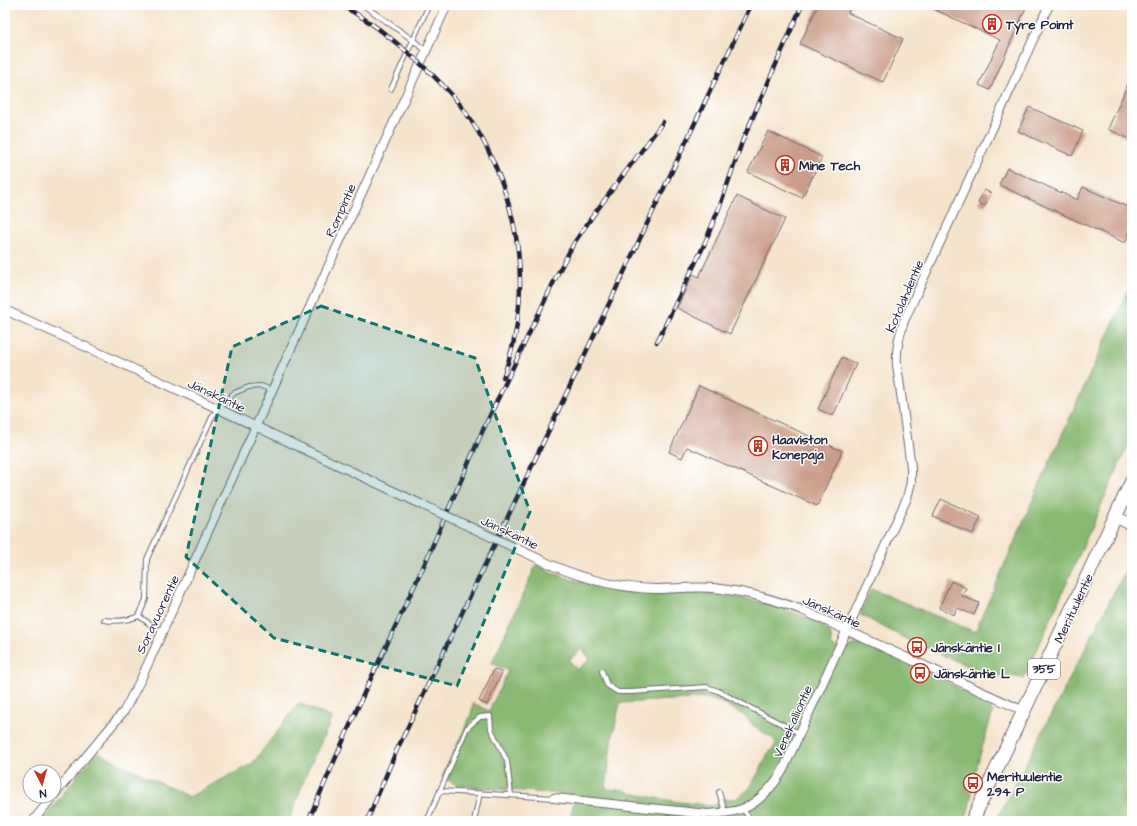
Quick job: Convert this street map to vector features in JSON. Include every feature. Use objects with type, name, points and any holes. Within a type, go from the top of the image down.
[{"type":"main road","name":"Merituulentie","points":[[972,821],[1132,481]]},
{"type":"street","name":"Rompintie","points":[[256,426],[447,5]]},
{"type":"street","name":"Kotolahdentie","points":[[846,630],[907,498],[911,482],[911,467],[897,365],[896,348],[899,336],[1049,5]]},
{"type":"street","name":"Jänskäntie","points":[[5,310],[554,566],[579,576],[608,584],[656,589],[684,587],[712,588],[751,594],[777,601],[802,610],[1024,711]]},
{"type":"street","name":"Soravuorentie","points":[[62,786],[124,711],[141,679],[256,426]]},
{"type":"street","points":[[1116,517],[1132,525]]},
{"type":"street","name":"Venekalliontie","points":[[554,798],[707,814],[725,813],[743,809],[763,796],[776,782],[846,630]]},
{"type":"street","name":"Soravuorentie","points":[[33,821],[47,804]]},
{"type":"lane","points":[[363,5],[413,40],[426,51]]},
{"type":"lane","points":[[391,89],[429,5]]},
{"type":"lane","points":[[104,620],[127,620],[139,616],[146,600],[148,559],[213,415],[234,393],[249,386],[261,386],[272,390]]},
{"type":"lane","points":[[139,616],[155,628],[163,631]]},
{"type":"lane","points":[[602,671],[607,685],[618,692],[707,687],[718,691],[799,733]]},
{"type":"lane","points":[[427,821],[467,728],[480,717],[490,716],[491,729],[507,761],[511,795]]},
{"type":"lane","points":[[440,791],[554,798]]},
{"type":"lane","points":[[719,792],[725,813]]},
{"type":"lane","points":[[474,821],[480,793]]},
{"type":"lane","points":[[743,809],[750,821]]},
{"type":"highlighted area","points":[[321,306],[475,358],[530,512],[457,686],[274,638],[186,557],[232,347]]},
{"type":"green space","points":[[1132,282],[1132,436],[1024,679],[1019,677],[991,676],[906,639],[861,615],[871,589],[975,632],[1045,472]]},
{"type":"green space","points":[[1132,558],[1132,821],[996,821]]},
{"type":"green space","points":[[536,565],[558,575],[614,590],[647,594],[721,595],[757,601],[780,608],[809,618],[825,627],[831,635],[831,646],[843,651],[858,644],[864,644],[940,678],[984,703],[993,711],[975,772],[967,790],[972,793],[968,812],[963,821],[570,821],[575,795],[459,786],[442,777],[471,715],[473,703],[489,711],[508,671],[492,663]],"holes":[[[582,649],[590,659],[577,670],[569,660]],[[706,698],[722,703],[745,716],[755,727],[774,739],[776,743],[768,753],[749,789],[736,799],[726,799],[713,806],[678,802],[630,793],[624,790],[606,789],[611,744],[620,703]]]},
{"type":"green space","points":[[299,703],[332,718],[305,777],[289,821],[41,821],[55,804],[62,804],[62,795],[97,752],[189,797],[253,763]]},
{"type":"building","points":[[818,5],[851,5],[848,13],[903,39],[883,82],[800,44]]},
{"type":"building","name":"Tyre Poimt","points":[[925,5],[1027,5],[990,90],[979,85],[1000,40]]},
{"type":"building","points":[[1132,75],[1132,140],[1108,129]]},
{"type":"building","points":[[1029,107],[1083,131],[1072,156],[1018,131]]},
{"type":"building","name":"Mine Tech","points":[[768,131],[822,157],[802,198],[748,172]]},
{"type":"building","points":[[1007,168],[1077,200],[1083,187],[1132,209],[1132,227],[1125,243],[999,185]]},
{"type":"building","points":[[984,190],[991,193],[985,206],[978,203]]},
{"type":"building","points":[[737,196],[785,219],[730,334],[677,308],[693,274],[699,277]]},
{"type":"building","points":[[842,357],[856,364],[833,416],[818,409]]},
{"type":"building","name":"Haaviston Konepaja","points":[[699,386],[842,451],[817,506],[687,447],[682,458],[669,452]]},
{"type":"building","points":[[941,499],[981,517],[973,534],[933,516]]},
{"type":"building","points":[[951,581],[966,588],[962,596],[979,603],[974,615],[957,608],[954,615],[939,608]]},
{"type":"building","points":[[494,669],[502,673],[487,705],[479,701]]},
{"type":"railway","points":[[340,5],[360,16],[388,36],[440,82],[464,110],[491,156],[510,208],[516,235],[519,262],[520,289],[517,324],[503,378]]},
{"type":"railway","points":[[367,821],[395,754],[751,5]]},
{"type":"railway","points":[[657,342],[704,245],[721,203],[742,142],[802,5]]},
{"type":"railway","points":[[308,821],[365,691],[425,563],[482,432],[559,271],[574,243],[594,214],[663,122]]},
{"type":"place","name":"Tyre Poimt","points":[[992,24]]},
{"type":"place","name":"Mine Tech","points":[[785,165]]},
{"type":"place","name":"Haaviston Konepaja","points":[[758,446]]},
{"type":"place","name":"Jänskäntie I","points":[[917,647]]},
{"type":"place","name":"Jänskäntie L","points":[[920,673]]},
{"type":"place","name":"Merituulentie 294 P","points":[[973,783]]}]
